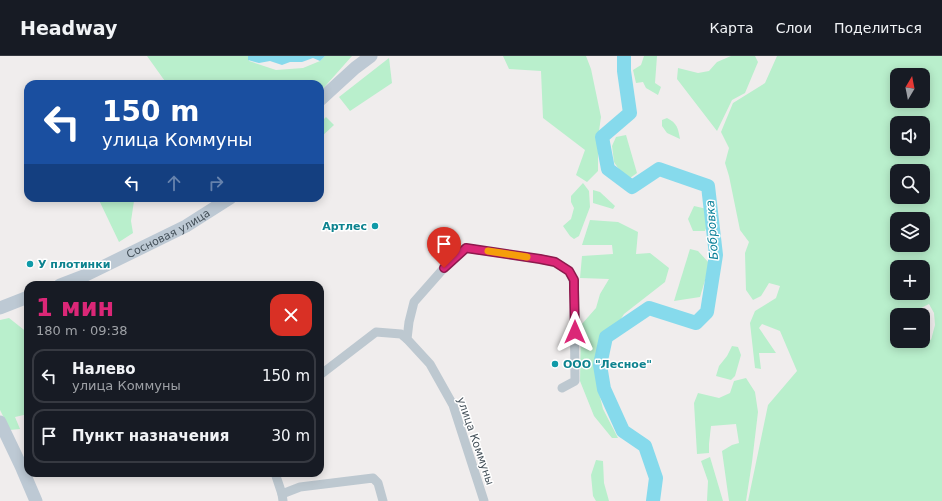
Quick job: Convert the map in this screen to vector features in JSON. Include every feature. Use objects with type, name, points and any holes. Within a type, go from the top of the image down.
[{"type":"street","points":[[324,96],[355,68],[371,56]]},
{"type":"street","name":"Сосновая улица","points":[[70,281],[86,275],[186,226],[224,202]]},
{"type":"street","points":[[324,372],[376,332],[400,334],[407,339],[414,302],[444,268],[466,248],[555,262],[569,271],[574,280],[575,382],[562,388]]},
{"type":"street","points":[[0,308],[24,299]]},
{"type":"street","name":"улица Коммуны","points":[[407,339],[430,364],[453,404],[484,501]]},
{"type":"street","points":[[0,422],[24,473]]},
{"type":"street","points":[[26,477],[36,501]]},
{"type":"street","points":[[276,477],[282,498],[300,487],[373,478],[378,483],[383,501]]},
{"type":"green space","points":[[147,56],[248,56],[249,61],[276,70],[303,68],[320,61],[325,56],[352,56],[324,88],[324,80],[164,80]]},
{"type":"green space","points":[[503,56],[586,56],[591,69],[601,117],[598,138],[598,171],[587,182],[576,175],[585,150],[543,118],[541,71],[509,69]]},
{"type":"green space","points":[[644,56],[657,56],[655,83],[661,87],[658,95],[646,88],[643,82],[636,83],[633,70],[641,65]]},
{"type":"green space","points":[[731,56],[755,56],[758,62],[745,93],[732,100],[717,131],[677,79],[678,68],[698,73],[709,71],[717,62]]},
{"type":"green space","points":[[777,56],[942,56],[942,501],[748,501],[768,405],[797,371],[780,331],[762,324],[759,328],[776,353],[759,353],[761,369],[755,368],[750,323],[755,311],[776,298],[780,286],[769,283],[761,296],[753,300],[746,290],[745,253],[749,242],[740,230],[725,163],[729,148],[721,132],[733,103],[765,83]]},
{"type":"green space","points":[[389,58],[392,83],[350,111],[339,97]]},
{"type":"green space","points":[[326,117],[334,125],[324,134],[324,119]]},
{"type":"green space","points":[[667,118],[676,126],[680,139],[667,133],[662,126],[662,120]]},
{"type":"green space","points":[[626,135],[637,173],[630,178],[622,174],[614,162],[612,146],[616,137]]},
{"type":"green space","points":[[583,183],[589,191],[590,207],[579,236],[574,239],[563,226],[571,219],[574,208],[571,202],[571,196]]},
{"type":"green space","points":[[593,190],[600,192],[615,206],[613,209],[593,203]]},
{"type":"green space","points":[[100,202],[134,202],[131,221],[133,233],[119,242]]},
{"type":"green space","points":[[694,206],[707,209],[709,221],[705,231],[693,231],[688,219]]},
{"type":"green space","points":[[590,220],[618,222],[638,232],[636,254],[650,253],[669,268],[665,282],[624,314],[617,325],[601,333],[597,361],[597,385],[603,409],[618,438],[612,438],[594,416],[580,381],[581,325],[596,308],[600,294],[609,279],[580,278],[582,256],[613,254],[612,245],[582,245]]},
{"type":"green space","points":[[690,249],[698,251],[710,264],[700,297],[674,301]]},
{"type":"green space","points":[[9,318],[24,330],[24,415],[15,417],[20,429],[10,430],[0,410],[0,320]]},
{"type":"green space","points":[[732,346],[738,347],[741,355],[735,376],[731,380],[716,376],[719,366],[727,356]]},
{"type":"green space","points":[[746,378],[755,392],[758,412],[752,462],[746,501],[729,501],[722,451],[739,443],[736,424],[711,426],[709,453],[697,454],[694,403],[698,393],[719,398],[730,393],[734,381]]},
{"type":"green space","points":[[710,457],[723,501],[707,501],[708,481],[701,461]]},
{"type":"green space","points":[[596,460],[603,461],[604,483],[609,501],[596,501],[593,496],[591,475]]},
{"type":"water","points":[[248,56],[325,56],[320,61],[313,58],[302,62],[290,62],[282,65],[270,61],[259,63],[248,60]]},
{"type":"waterway","name":"Бобровка","points":[[624,56],[624,71],[630,113],[602,137],[608,169],[632,187],[659,169],[708,186],[716,255],[707,312],[696,323],[649,308],[606,337],[600,365],[604,389],[623,431],[645,446],[656,478],[653,501]]},
{"type":"slow traffic","points":[[488,251],[527,257]]},
{"type":"place","name":"Артлес","points":[[375,226]]},
{"type":"place","name":"У плотинки","points":[[30,264]]},
{"type":"place","name":"ООО \"Лесное\"","points":[[555,364]]},
{"type":"route","points":[[444,268],[466,248],[555,262],[569,271],[574,280],[575,332]]}]
